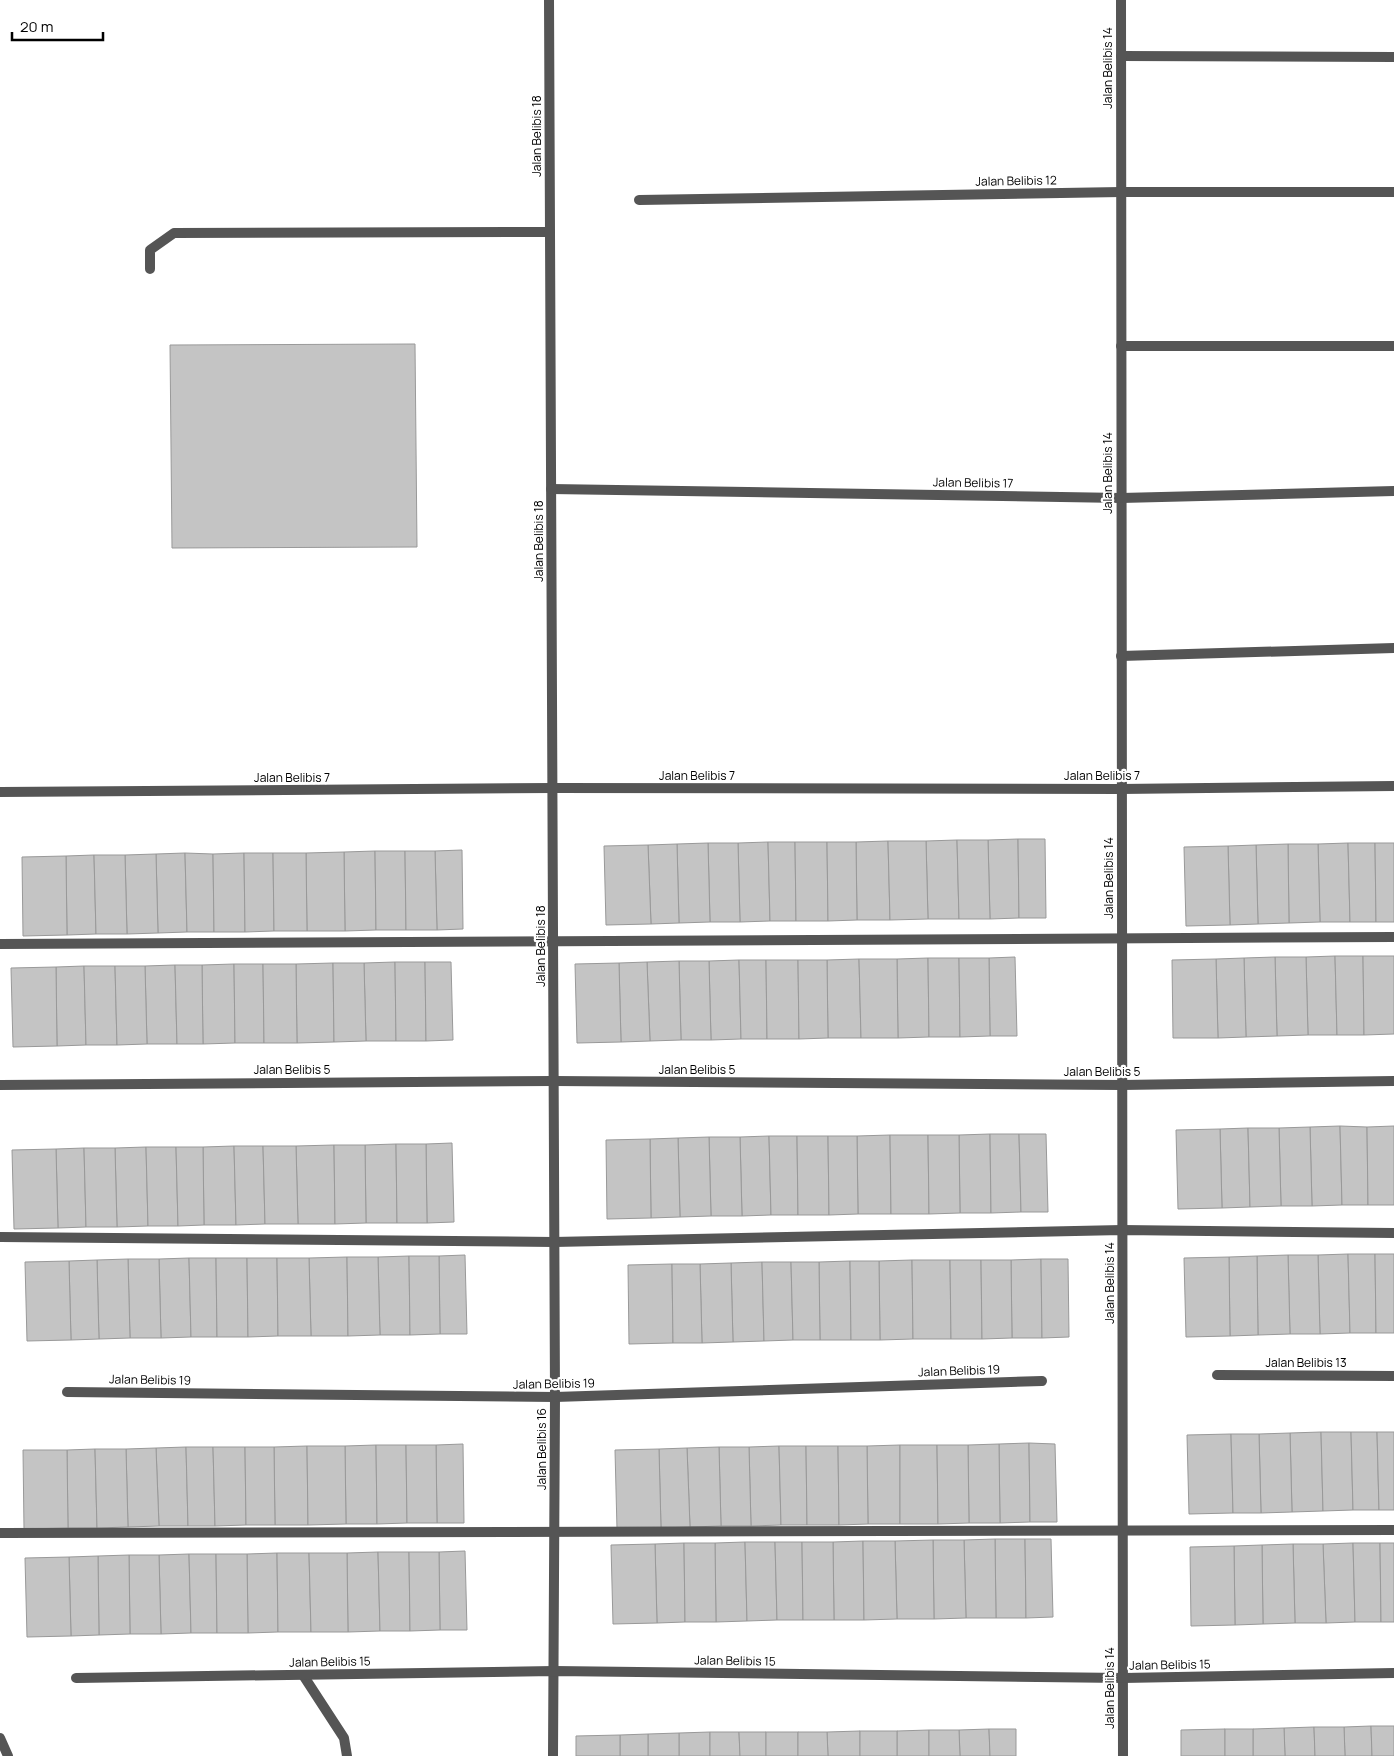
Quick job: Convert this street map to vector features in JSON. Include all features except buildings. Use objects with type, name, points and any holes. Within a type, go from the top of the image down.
[{"type":"street","name":"Jalan Belibis 18","points":[[549,0],[554,1081]]},
{"type":"street","name":"Jalan Belibis 14","points":[[1121,0],[1123,1756]]},
{"type":"street","points":[[1121,56],[1394,57]]},
{"type":"street","name":"Jalan Belibis 12","points":[[639,200],[1121,192],[1394,192]]},
{"type":"street","points":[[150,269],[150,250],[174,233],[550,232]]},
{"type":"street","points":[[1121,346],[1394,346]]},
{"type":"street","name":"Jalan Belibis 17","points":[[552,489],[1121,498],[1394,491]]},
{"type":"street","points":[[1121,656],[1394,648]]},
{"type":"street","name":"Jalan Belibis 7","points":[[0,792],[553,788],[1121,789],[1394,786]]},
{"type":"street","points":[[0,944],[1394,937]]},
{"type":"street","name":"Jalan Belibis 5","points":[[0,1085],[554,1081],[1122,1085],[1394,1081]]},
{"type":"street","name":"Jalan Belibis 16","points":[[553,1756],[554,1081]]},
{"type":"street","points":[[0,1237],[554,1242],[1122,1230],[1394,1234]]},
{"type":"street","name":"Jalan Belibis 13","points":[[1217,1375],[1394,1376]]},
{"type":"street","name":"Jalan Belibis 19","points":[[67,1392],[555,1397],[1042,1381]]},
{"type":"street","points":[[0,1533],[1394,1530]]},
{"type":"street","name":"Jalan Belibis 15","points":[[76,1678],[554,1671],[1122,1678],[1394,1673]]},
{"type":"street","points":[[302,1675],[344,1738],[347,1756]]},
{"type":"street","points":[[0,1738],[8,1756]]}]
